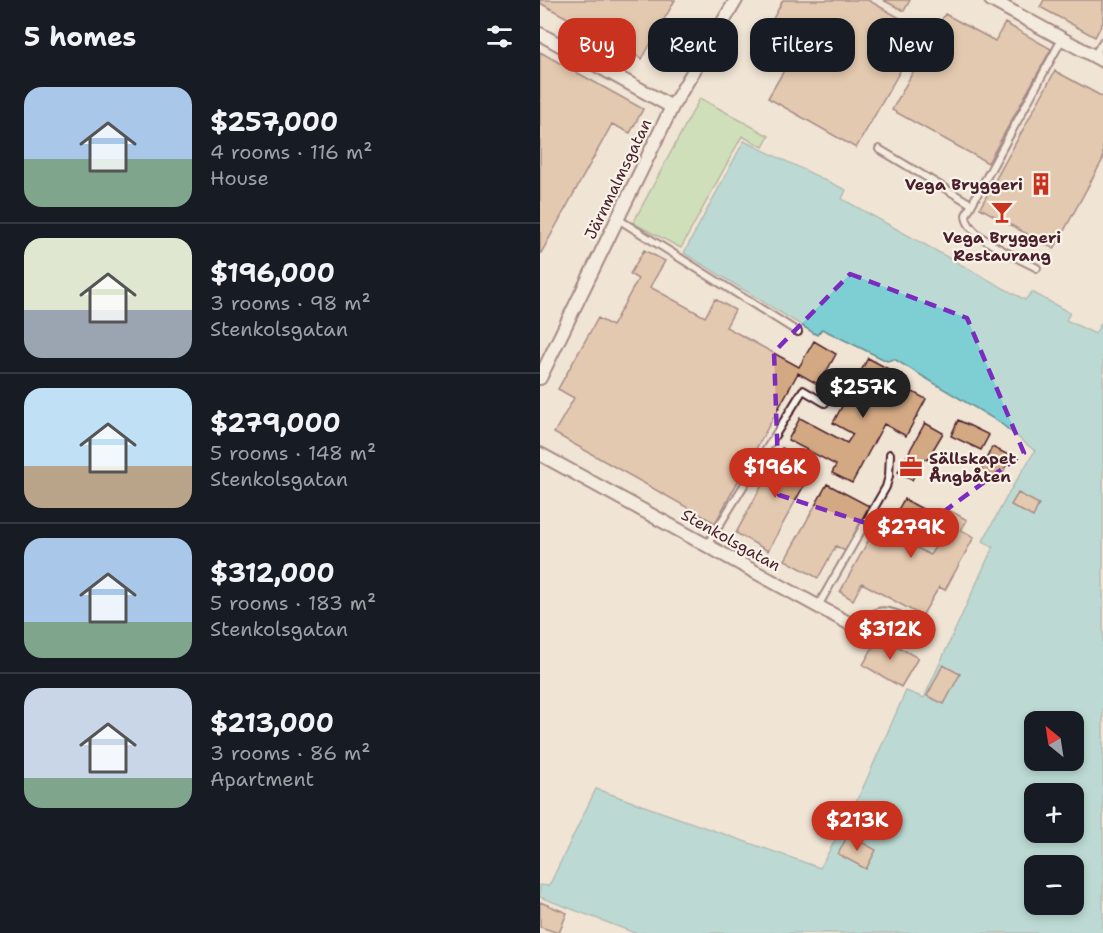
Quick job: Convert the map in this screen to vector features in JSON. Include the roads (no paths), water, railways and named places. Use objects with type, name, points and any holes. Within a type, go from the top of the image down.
[{"type":"street","name":"Järnmalmsgatan","points":[[540,378],[672,107],[736,0]]},
{"type":"street","points":[[991,0],[1099,58]]},
{"type":"street","points":[[540,34],[672,107]]},
{"type":"street","name":"Stenkolsgatan","points":[[540,454],[863,631]]},
{"type":"lane","points":[[1037,268],[978,236],[966,220],[966,215],[1062,39]]},
{"type":"lane","points":[[1099,58],[1103,40]]},
{"type":"lane","points":[[879,149],[971,204]]},
{"type":"lane","points":[[617,218],[798,332]]},
{"type":"lane","points":[[707,546],[803,390],[825,403]]},
{"type":"lane","points":[[819,606],[886,488],[890,476],[890,454]]},
{"type":"lane","name":"Stenkolsgatan","points":[[863,631],[869,618],[876,612],[888,611],[899,615]]},
{"type":"water","points":[[744,141],[846,190],[842,199],[1025,300],[1032,292],[1070,313],[1066,320],[1095,334],[1103,320],[1103,933],[635,933],[540,897],[540,885],[549,886],[596,789],[820,868],[862,790],[906,691],[924,698],[993,547],[983,541],[1035,451],[999,422],[894,359],[887,361],[822,329],[817,335],[684,253]]},
{"type":"place","name":"Vega Bryggeri","points":[[1041,184]]},
{"type":"place","name":"Vega Bryggeri Restaurang","points":[[1002,212]]},
{"type":"place","name":"Sällskapet Ångbåten","points":[[911,467]]}]
